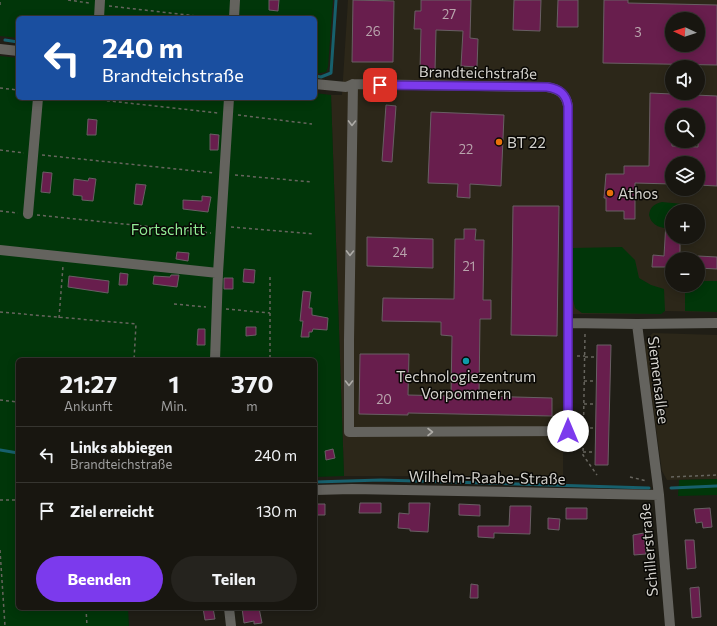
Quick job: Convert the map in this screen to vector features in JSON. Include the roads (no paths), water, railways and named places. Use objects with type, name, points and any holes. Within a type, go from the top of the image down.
[{"type":"street","points":[[234,16],[235,0]]},
{"type":"street","points":[[98,16],[99,2]]},
{"type":"street","points":[[0,49],[16,51]]},
{"type":"street","points":[[317,84],[346,87],[353,84]]},
{"type":"street","name":"Brandteichstraße","points":[[353,84],[547,87],[561,92],[566,97],[568,106],[568,323],[568,431],[349,432],[353,84]]},
{"type":"street","points":[[28,214],[38,100]]},
{"type":"street","points":[[215,358],[218,273],[229,100]]},
{"type":"street","points":[[0,250],[218,273]]},
{"type":"street","points":[[568,323],[637,324]]},
{"type":"street","name":"Siemensallee","points":[[655,471],[637,324],[717,323]]},
{"type":"street","name":"Schillerstraße","points":[[655,471],[659,494],[670,626]]},
{"type":"street","name":"Wilhelm-Raabe-Straße","points":[[317,490],[352,488],[659,494]]},
{"type":"street","points":[[229,610],[231,626]]},
{"type":"waterway","points":[[317,76],[321,77],[331,73],[336,0]]},
{"type":"waterway","points":[[5,40],[16,42]]},
{"type":"waterway","points":[[0,450],[16,453]]},
{"type":"waterway","points":[[317,482],[381,480],[649,488]]},
{"type":"waterway","points":[[671,488],[717,486]]},
{"type":"place","name":"BT 22","points":[[499,142]]},
{"type":"place","name":"Athos","points":[[610,193]]},
{"type":"place","name":"Technologiezentrum Vorpommern","points":[[466,361]]},
{"type":"park label","name":"Fortschritt","points":[[168,229]]}]
